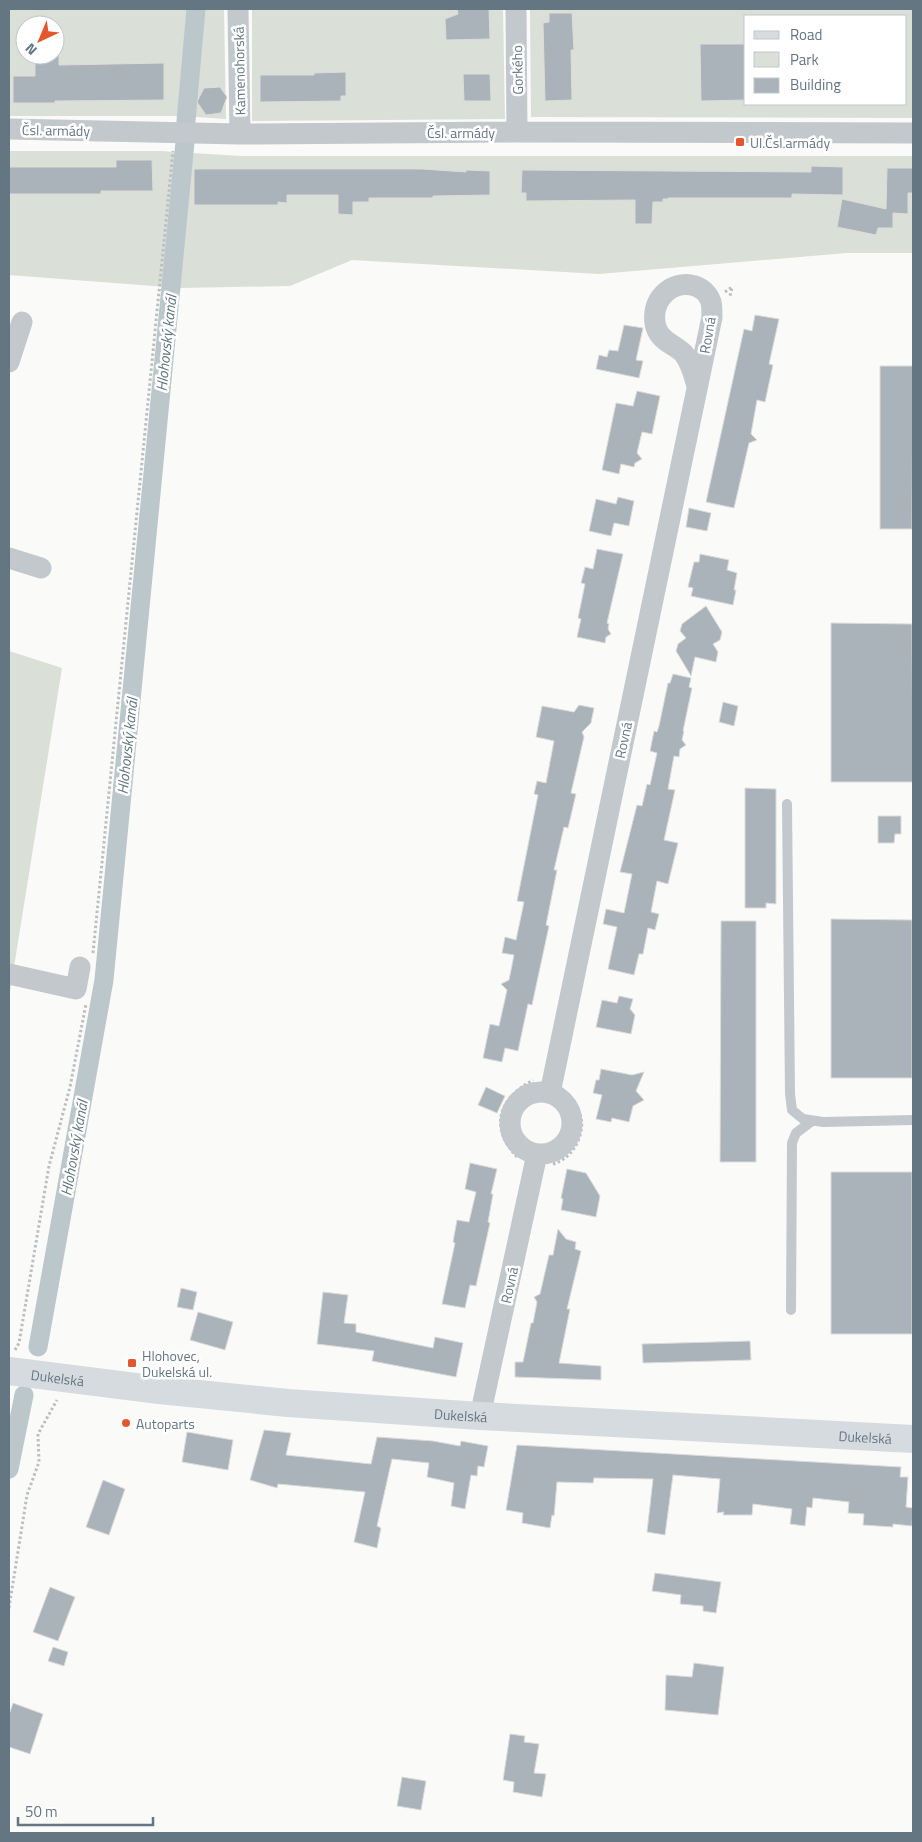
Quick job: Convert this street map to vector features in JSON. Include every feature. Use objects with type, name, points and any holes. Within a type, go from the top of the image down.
[{"type":"main road","name":"Dukelská","points":[[11,1363],[66,1379],[288,1403],[480,1416],[913,1440]]},
{"type":"street","name":"Kamenohorská","points":[[238,9],[240,134]]},
{"type":"street","name":"Gorkého","points":[[516,9],[517,132]]},
{"type":"street","name":"Čsl. armády","points":[[9,129],[240,134],[517,132],[913,133]]},
{"type":"street","points":[[9,362],[22,322]]},
{"type":"street","name":"Rovná","points":[[550,1093],[697,386]]},
{"type":"street","points":[[9,558],[41,568]]},
{"type":"street","points":[[9,974],[76,989],[86,962]]},
{"type":"street","points":[[550,1093],[566,1105],[571,1114],[571,1129],[565,1143],[557,1150],[537,1154],[527,1151],[513,1136],[510,1126],[511,1116],[521,1099],[530,1094],[550,1093]]},
{"type":"street","name":"Rovná","points":[[480,1416],[537,1154]]},
{"type":"lane","points":[[787,804],[790,1094],[792,1110],[803,1119],[823,1122],[913,1120]]},
{"type":"lane","points":[[791,1310],[792,1143],[796,1134],[812,1121]]},
{"type":"path","points":[[86,962],[175,132]]},
{"type":"path","points":[[11,1363],[19,1343],[49,1166],[70,1087],[88,996]]},
{"type":"path","points":[[9,1608],[27,1495],[39,1462],[38,1434],[59,1397],[66,1379]]},
{"type":"green space","points":[[9,9],[224,9],[226,119],[182,116],[9,116]]},
{"type":"green space","points":[[252,9],[503,9],[505,119],[252,121]]},
{"type":"green space","points":[[530,9],[913,9],[913,118],[531,117]]},
{"type":"green space","points":[[9,151],[159,151],[242,156],[913,156],[913,253],[847,253],[599,274],[352,260],[290,286],[180,288],[9,275]]},
{"type":"green space","points":[[9,651],[62,668],[9,998]]},
{"type":"building","points":[[457,9],[489,9],[490,39],[446,40],[445,19],[458,14]]},
{"type":"building","points":[[549,13],[572,13],[574,50],[571,50],[572,100],[545,101],[543,23],[549,22]]},
{"type":"building","points":[[700,44],[744,44],[744,100],[701,101]]},
{"type":"building","points":[[164,63],[164,100],[13,103],[13,76],[35,76],[35,65]]},
{"type":"building","points":[[346,72],[346,96],[341,96],[341,101],[260,102],[260,75],[314,75],[314,73]]},
{"type":"building","points":[[463,74],[490,74],[491,101],[464,101]]},
{"type":"building","points":[[220,87],[227,97],[221,113],[206,115],[197,102],[204,88]]},
{"type":"building","points":[[116,160],[152,160],[153,191],[101,191],[101,194],[9,194],[9,167],[116,167]]},
{"type":"building","points":[[811,166],[843,167],[843,195],[792,194],[792,198],[668,198],[663,199],[663,202],[653,202],[652,224],[635,224],[635,200],[526,201],[526,193],[521,193],[522,170],[811,172]]},
{"type":"building","points":[[887,168],[913,168],[913,193],[908,193],[908,214],[893,213],[893,228],[878,228],[876,235],[837,227],[842,199],[886,209]]},
{"type":"building","points":[[194,169],[422,169],[466,172],[466,170],[490,171],[490,195],[433,196],[433,198],[369,198],[369,202],[353,202],[353,215],[338,214],[338,195],[287,195],[287,203],[278,202],[278,205],[194,205]]},
{"type":"building","points":[[755,315],[779,319],[769,364],[773,365],[765,402],[757,400],[751,434],[757,440],[749,443],[734,508],[706,502],[744,329],[752,331]]},
{"type":"building","points":[[624,325],[643,328],[636,360],[643,361],[639,378],[596,369],[599,355],[607,357],[609,350],[618,351]]},
{"type":"building","points":[[880,366],[913,366],[912,529],[880,529]]},
{"type":"building","points":[[637,391],[660,396],[652,434],[642,432],[637,453],[642,459],[635,463],[634,467],[621,464],[619,474],[602,470],[616,403],[633,406]]},
{"type":"building","points":[[618,497],[634,501],[629,526],[614,523],[611,536],[589,531],[596,499],[616,504]]},
{"type":"building","points":[[689,508],[711,513],[707,531],[686,527]]},
{"type":"building","points":[[597,549],[623,554],[607,623],[609,624],[608,629],[611,634],[606,637],[605,643],[577,637],[581,619],[578,618],[585,584],[581,583],[585,567],[593,569]]},
{"type":"building","points":[[700,554],[729,560],[727,570],[737,573],[733,605],[691,596],[693,588],[688,587],[694,562],[699,562]]},
{"type":"building","points":[[706,606],[722,632],[720,640],[713,644],[718,652],[716,662],[695,657],[691,676],[676,651],[678,644],[686,638],[680,631],[682,624]]},
{"type":"building","points":[[831,623],[912,624],[913,782],[831,782]]},
{"type":"building","points":[[673,674],[691,678],[689,687],[692,688],[682,740],[686,745],[680,749],[679,757],[674,756],[668,789],[675,790],[664,840],[678,843],[668,884],[657,881],[651,912],[659,914],[655,930],[648,928],[643,954],[639,954],[634,975],[608,969],[617,927],[603,924],[606,909],[624,913],[632,874],[620,872],[637,805],[642,806],[647,784],[650,785],[657,753],[650,751],[654,731],[657,732],[668,683],[670,683]]},
{"type":"building","points":[[723,702],[738,706],[734,726],[719,722]]},
{"type":"building","points":[[579,705],[594,708],[591,723],[582,732],[584,737],[571,793],[576,794],[568,828],[564,827],[554,870],[557,870],[546,925],[549,926],[532,1005],[528,1004],[518,1051],[505,1048],[502,1062],[483,1058],[490,1024],[499,1026],[507,990],[501,984],[509,980],[514,955],[502,953],[505,937],[516,940],[524,902],[517,901],[538,795],[534,794],[537,781],[546,783],[554,741],[536,737],[542,706],[574,712]]},
{"type":"building","points":[[745,788],[776,789],[776,904],[766,903],[766,908],[745,908]]},
{"type":"building","points":[[878,816],[901,816],[901,834],[895,834],[894,843],[878,843]]},
{"type":"building","points":[[831,919],[912,920],[912,1078],[831,1078]]},
{"type":"building","points":[[721,921],[756,921],[756,1162],[720,1162]]},
{"type":"building","points":[[619,996],[633,999],[630,1009],[635,1015],[631,1034],[596,1027],[602,1000],[617,1003]]},
{"type":"building","points":[[601,1069],[632,1075],[644,1072],[636,1091],[644,1100],[633,1106],[629,1122],[612,1118],[611,1122],[596,1119],[602,1095],[593,1093],[596,1080],[599,1080]]},
{"type":"building","points":[[486,1087],[505,1096],[497,1113],[478,1105]]},
{"type":"building","points":[[470,1163],[497,1169],[491,1194],[493,1194],[488,1222],[490,1223],[476,1286],[470,1285],[465,1308],[442,1304],[455,1243],[453,1242],[457,1220],[469,1222],[476,1192],[465,1189]]},
{"type":"building","points":[[567,1169],[586,1173],[600,1196],[596,1217],[561,1210],[563,1199],[561,1198]]},
{"type":"building","points":[[831,1172],[912,1172],[912,1334],[831,1334]]},
{"type":"building","points":[[558,1229],[566,1239],[576,1242],[575,1249],[581,1251],[567,1309],[570,1309],[559,1363],[601,1366],[601,1380],[515,1377],[515,1362],[523,1362],[537,1302],[534,1297],[540,1294],[549,1255],[553,1255]]},
{"type":"building","points":[[181,1288],[197,1292],[193,1310],[177,1307]]},
{"type":"building","points":[[323,1292],[348,1295],[344,1323],[356,1324],[356,1332],[433,1348],[435,1337],[463,1343],[456,1377],[372,1361],[374,1351],[317,1344]]},
{"type":"building","points":[[198,1312],[233,1322],[225,1350],[190,1340]]},
{"type":"building","points":[[750,1341],[751,1360],[643,1363],[642,1344]]},
{"type":"building","points":[[264,1430],[291,1433],[286,1455],[371,1464],[377,1437],[433,1441],[460,1446],[461,1441],[488,1446],[484,1467],[478,1466],[477,1476],[471,1475],[465,1509],[451,1506],[454,1483],[427,1477],[429,1463],[392,1459],[377,1526],[381,1528],[377,1548],[354,1542],[365,1492],[278,1484],[277,1488],[250,1480]]},
{"type":"building","points":[[187,1432],[233,1440],[228,1470],[182,1462]]},
{"type":"building","points":[[517,1445],[901,1467],[900,1477],[908,1477],[906,1507],[913,1508],[912,1526],[893,1524],[893,1527],[863,1525],[864,1514],[848,1513],[849,1502],[813,1498],[812,1508],[807,1507],[805,1526],[790,1524],[792,1509],[753,1504],[752,1515],[723,1515],[724,1512],[717,1513],[720,1479],[673,1475],[665,1535],[647,1532],[653,1479],[594,1478],[593,1483],[557,1482],[554,1516],[552,1515],[550,1528],[522,1523],[523,1513],[506,1510]]},
{"type":"building","points":[[103,1480],[125,1489],[109,1535],[86,1527]]},
{"type":"building","points":[[655,1573],[721,1582],[716,1613],[703,1611],[703,1606],[680,1604],[681,1595],[652,1591]]},
{"type":"building","points":[[50,1587],[75,1597],[58,1641],[33,1632]]},
{"type":"building","points":[[53,1647],[68,1652],[64,1666],[48,1661]]},
{"type":"building","points":[[694,1663],[724,1667],[718,1715],[665,1710],[666,1675],[692,1677]]},
{"type":"building","points":[[13,1703],[43,1714],[30,1754],[9,1747],[9,1715]]},
{"type":"building","points":[[510,1734],[525,1736],[524,1742],[539,1744],[534,1773],[546,1774],[542,1797],[513,1792],[514,1782],[503,1780]]},
{"type":"building","points":[[402,1777],[426,1781],[421,1810],[397,1806]]},
{"type":"waterway","name":"Hlohovský kanál","points":[[186,121],[196,9]]},
{"type":"waterway","name":"Hlohovský kanál","points":[[38,1347],[104,980],[185,142]]},
{"type":"waterway","name":"Hlohovský kanál","points":[[9,1469],[24,1395]]},
{"type":"place","name":"Ul.Čsl.armády","points":[[740,142]]},
{"type":"place","name":"Hlohovec, Dukelská ul.","points":[[132,1363]]},
{"type":"place","name":"Autoparts","points":[[126,1423]]}]
